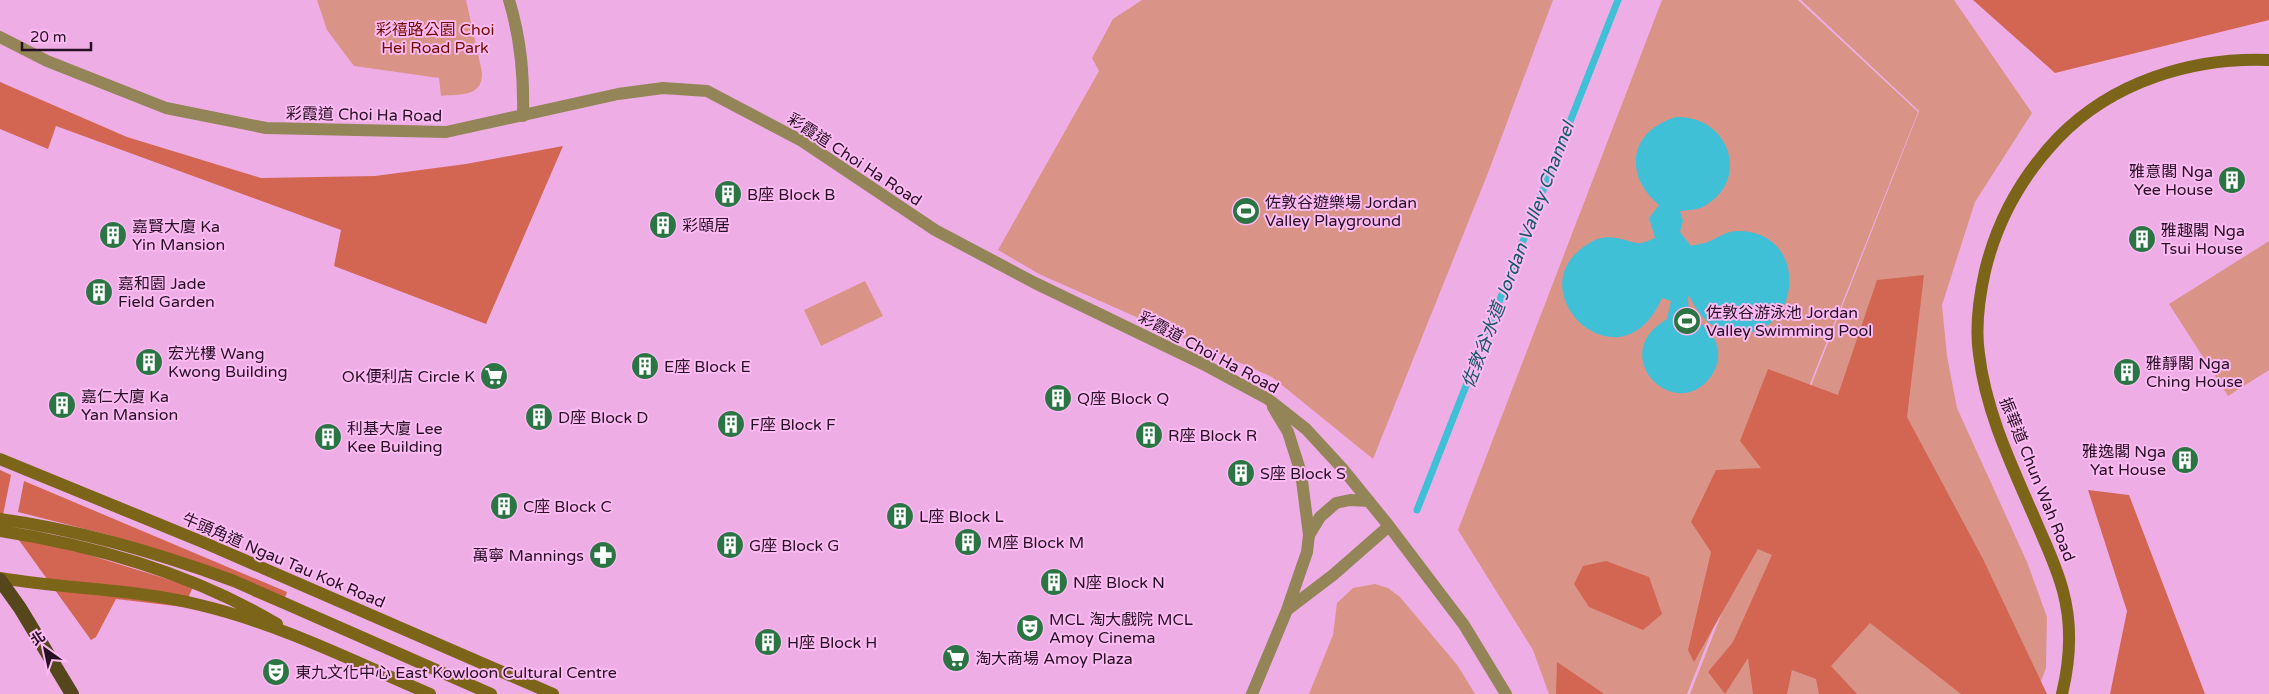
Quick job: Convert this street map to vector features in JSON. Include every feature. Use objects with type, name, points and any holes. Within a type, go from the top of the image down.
[{"type":"highway","points":[[0,579],[72,694]]},
{"type":"main road","name":"振華道 Chun Wah Road","points":[[2062,694],[2069,651],[2068,619],[2064,593],[2055,566],[1992,415],[1978,352],[1981,289],[1989,256],[2000,223],[2028,174],[2045,152],[2084,115],[2132,86],[2165,72],[2199,64],[2232,60],[2269,60]]},
{"type":"main road","name":"牛頭角道 Ngau Tau Kok Road","points":[[0,459],[205,543],[553,694]]},
{"type":"main road","points":[[0,519],[64,530],[167,557],[234,581],[491,694]]},
{"type":"main road","points":[[0,531],[84,547],[168,573],[262,615],[298,637]]},
{"type":"main road","points":[[0,579],[174,599],[201,605],[298,637],[430,694]]},
{"type":"street","points":[[509,0],[521,53],[524,83],[523,116]]},
{"type":"street","name":"彩霞道 Choi Ha Road","points":[[0,37],[47,61],[166,108],[266,128],[446,132],[618,94],[662,88],[707,91],[802,141],[867,186],[952,239],[1035,283],[1202,364],[1268,399],[1306,429],[1369,501],[1464,625],[1506,694]]},
{"type":"street","points":[[1252,694],[1287,610],[1307,552],[1309,535],[1307,509],[1298,465],[1288,432],[1268,399]]},
{"type":"street","points":[[1309,535],[1320,517],[1336,503],[1350,500],[1369,501]]},
{"type":"street","points":[[1287,610],[1318,588],[1389,526]]},
{"type":"green space","name":"彩禧路公園 Choi Hei Road Park","points":[[317,0],[466,0],[482,72],[479,86],[469,93],[441,96],[439,78],[354,66],[327,30]]},
{"type":"green space","name":"佐敦谷遊樂場 Jordan Valley Playground","points":[[1142,0],[1553,0],[1488,173],[1373,459],[1272,377],[1039,274],[998,250],[1099,71],[1092,58],[1113,19]]},
{"type":"green space","name":"佐敦谷游泳池 Jordan Valley Swimming Pool","points":[[1662,0],[1798,0],[1918,112],[1687,694],[1549,694],[1533,650],[1458,530]]},
{"type":"green space","points":[[1801,0],[1954,0],[2032,113],[1975,202],[1942,305],[1947,356],[1957,408],[2027,562],[2047,617],[2046,668],[2036,694],[1690,694],[1919,111]]},
{"type":"green space","points":[[2269,241],[2269,370],[2228,396],[2169,304]]},
{"type":"green space","points":[[865,281],[883,316],[821,346],[804,310]]},
{"type":"green space","points":[[1375,584],[1388,588],[1400,597],[1458,666],[1475,694],[1309,694],[1333,635],[1337,603],[1353,588]]},
{"type":"shaded area","points":[[1973,0],[2269,0],[2269,20],[2055,73]]},
{"type":"shaded area","points":[[0,82],[127,137],[261,178],[375,176],[466,164],[563,146],[486,324],[334,266],[341,230],[56,126],[48,149],[0,129]]},
{"type":"shaded area","points":[[1676,117],[1695,119],[1710,127],[1721,138],[1728,151],[1730,165],[1727,180],[1720,194],[1703,207],[1680,211],[1683,221],[1680,232],[1691,246],[1708,242],[1723,234],[1734,231],[1763,236],[1779,249],[1788,268],[1789,288],[1783,308],[1770,324],[1750,332],[1725,331],[1716,328],[1702,316],[1688,296],[1689,318],[1708,329],[1717,344],[1718,358],[1715,369],[1709,379],[1694,390],[1678,393],[1663,389],[1651,379],[1644,365],[1643,349],[1650,333],[1667,319],[1671,301],[1662,298],[1643,325],[1621,337],[1599,335],[1580,323],[1567,304],[1562,282],[1570,260],[1593,241],[1610,237],[1639,243],[1655,238],[1649,218],[1659,205],[1647,193],[1640,181],[1636,168],[1636,155],[1640,143],[1648,132]]},
{"type":"shaded area","points":[[1924,275],[1907,417],[1983,559],[2047,694],[1961,694],[1870,623],[1831,666],[1857,694],[1819,694],[1816,679],[1792,670],[1787,694],[1753,694],[1748,658],[1725,694],[1708,672],[1733,642],[1772,555],[1758,549],[1694,662],[1688,650],[1711,552],[1691,522],[1716,470],[1761,468],[1740,441],[1768,369],[1838,395],[1877,280]]},
{"type":"shaded area","points":[[0,470],[11,475],[1,525],[0,525]]},
{"type":"shaded area","points":[[24,481],[287,592],[281,608],[252,596],[257,585],[109,535],[18,512]]},
{"type":"shaded area","points":[[2088,490],[2129,495],[2205,694],[2110,694],[2127,611]]},
{"type":"shaded area","points":[[16,536],[73,550],[193,587],[184,607],[116,599],[96,637],[91,640]]},
{"type":"shaded area","points":[[1606,561],[1649,577],[1662,614],[1643,630],[1589,607],[1574,584],[1583,566]]},
{"type":"shaded area","points":[[1557,662],[1600,691],[1604,694],[1556,694]]},
{"type":"waterway","name":"佐敦谷水道 Jordan Valley Channel","points":[[1417,510],[1618,0]]},
{"type":"place","name":"雅意閣 Nga Yee House","points":[[2232,180]]},
{"type":"place","name":"B座 Block B","points":[[728,194]]},
{"type":"place","name":"佐敦谷遊樂場 Jordan Valley Playground","points":[[1246,211]]},
{"type":"place","name":"彩頤居","points":[[663,225]]},
{"type":"place","name":"嘉賢大廈 Ka Yin Mansion","points":[[113,235]]},
{"type":"place","name":"雅趣閣 Nga Tsui House","points":[[2142,239]]},
{"type":"place","name":"嘉和園 Jade Field Garden","points":[[99,292]]},
{"type":"place","name":"佐敦谷游泳池 Jordan Valley Swimming Pool","points":[[1687,321]]},
{"type":"place","name":"宏光樓 Wang Kwong Building","points":[[149,362]]},
{"type":"place","name":"E座 Block E","points":[[645,366]]},
{"type":"place","name":"雅靜閣 Nga Ching House","points":[[2127,372]]},
{"type":"place","name":"OK便利店 Circle K","points":[[494,376]]},
{"type":"place","name":"Q座 Block Q","points":[[1058,398]]},
{"type":"place","name":"嘉仁大廈 Ka Yan Mansion","points":[[62,405]]},
{"type":"place","name":"D座 Block D","points":[[539,417]]},
{"type":"place","name":"F座 Block F","points":[[731,424]]},
{"type":"place","name":"R座 Block R","points":[[1149,435]]},
{"type":"place","name":"利基大廈 Lee Kee Building","points":[[328,437]]},
{"type":"place","name":"雅逸閣 Nga Yat House","points":[[2185,460]]},
{"type":"place","name":"S座 Block S","points":[[1241,473]]},
{"type":"place","name":"C座 Block C","points":[[504,506]]},
{"type":"place","name":"L座 Block L","points":[[900,516]]},
{"type":"place","name":"M座 Block M","points":[[968,542]]},
{"type":"place","name":"G座 Block G","points":[[730,545]]},
{"type":"place","name":"萬寧 Mannings","points":[[603,555]]},
{"type":"place","name":"N座 Block N","points":[[1054,582]]},
{"type":"place","name":"MCL 淘大戲院 MCL Amoy Cinema","points":[[1030,628]]},
{"type":"place","name":"H座 Block H","points":[[768,642]]},
{"type":"place","name":"淘大商場 Amoy Plaza","points":[[956,658]]},
{"type":"place","name":"東九文化中心 East Kowloon Cultural Centre","points":[[276,672]]}]
